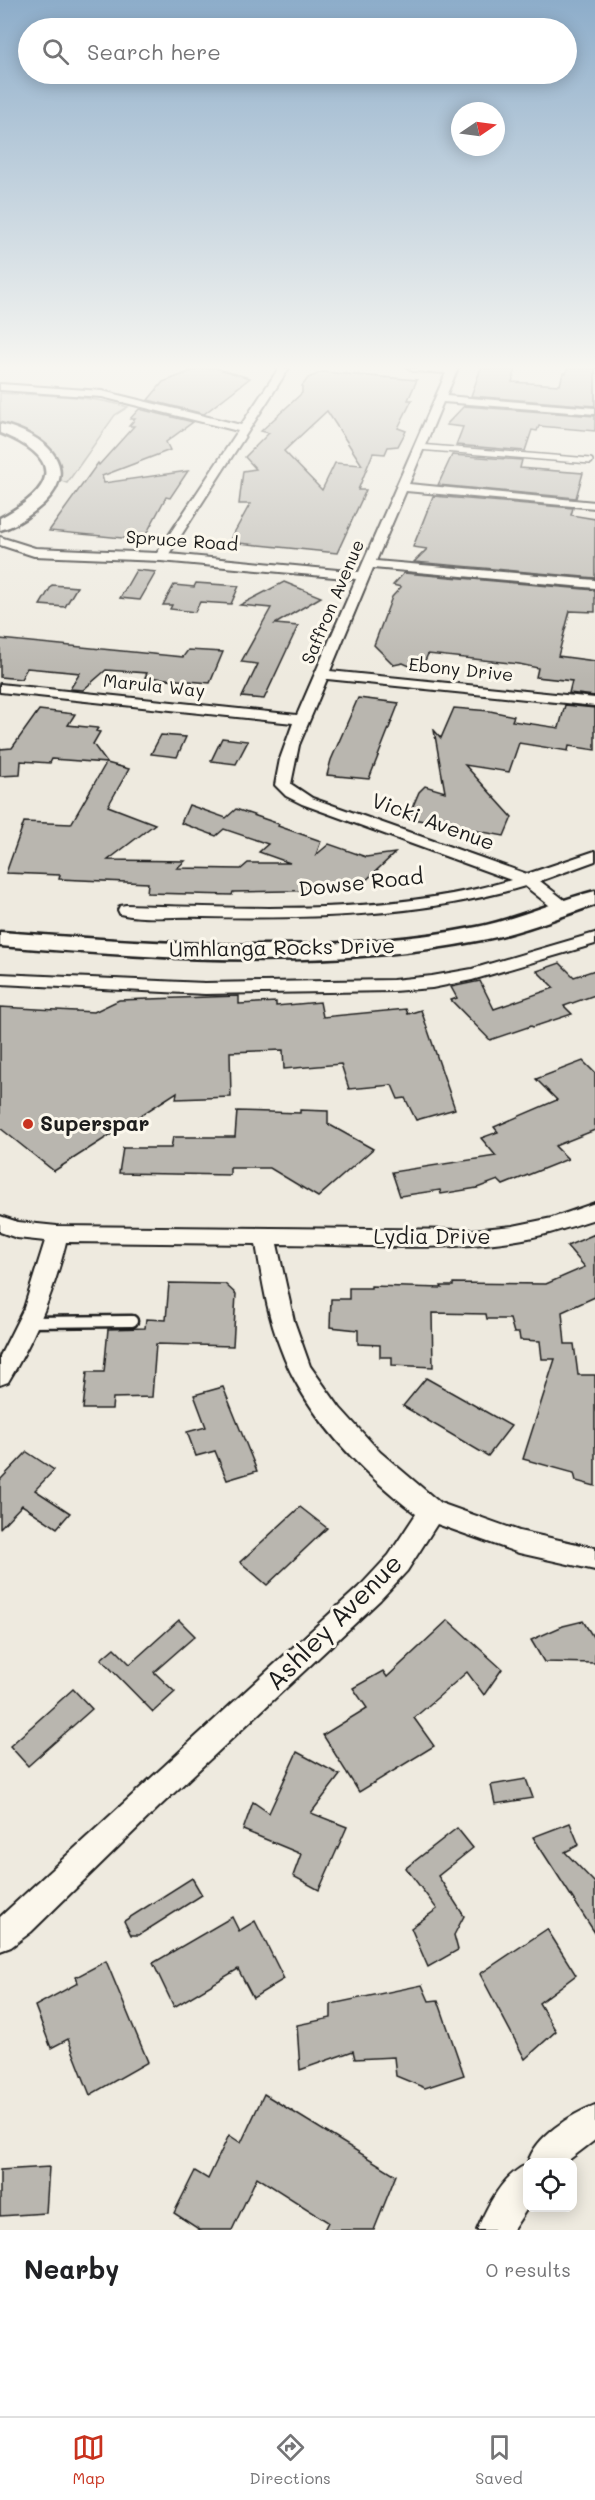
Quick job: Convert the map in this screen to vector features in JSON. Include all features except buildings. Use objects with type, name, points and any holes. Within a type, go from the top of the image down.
[{"type":"main road","points":[[0,525],[36,504],[51,486],[55,472]]},
{"type":"main road","name":"Umhlanga Rocks Drive","points":[[0,939],[156,950],[346,950],[401,946],[482,933],[595,898]]},
{"type":"street","points":[[160,557],[215,472]]},
{"type":"street","name":"Saffron Avenue","points":[[283,785],[283,771],[303,720],[407,472]]},
{"type":"street","points":[[400,487],[595,505]]},
{"type":"street","name":"Spruce Road","points":[[0,541],[34,552],[160,557],[363,576]]},
{"type":"street","points":[[370,564],[595,584]]},
{"type":"street","name":"Ebony Drive","points":[[322,674],[595,702]]},
{"type":"street","name":"Marula Way","points":[[0,688],[303,720]]},
{"type":"street","name":"Vicki Avenue","points":[[283,785],[291,794],[307,801],[525,879],[565,909]]},
{"type":"street","name":"Dowse Road","points":[[126,909],[321,912],[464,895],[497,888],[595,856]]},
{"type":"street","points":[[0,979],[228,989],[399,985],[433,982],[595,938]]},
{"type":"street","name":"Lydia Drive","points":[[265,1236],[313,1235],[405,1240],[485,1239],[524,1233],[595,1211]]},
{"type":"street","points":[[0,1224],[17,1230],[57,1234],[265,1236],[282,1320],[292,1351],[306,1378],[327,1409],[407,1495],[431,1511],[519,1542],[595,1559]]},
{"type":"street","points":[[0,1376],[29,1322],[51,1259],[57,1234]]},
{"type":"street","name":"Ashley Avenue","points":[[0,1936],[20,1921],[150,1796],[371,1592],[398,1563],[431,1511]]},
{"type":"street","points":[[548,2158],[560,2145],[595,2121]]},
{"type":"street","points":[[494,2230],[523,2186]]},
{"type":"lane","points":[[29,1322],[132,1321]]},
{"type":"shaded area","points":[[60,472],[75,472],[67,483],[61,481]]},
{"type":"place","name":"Superspar","points":[[28,1124]]}]
